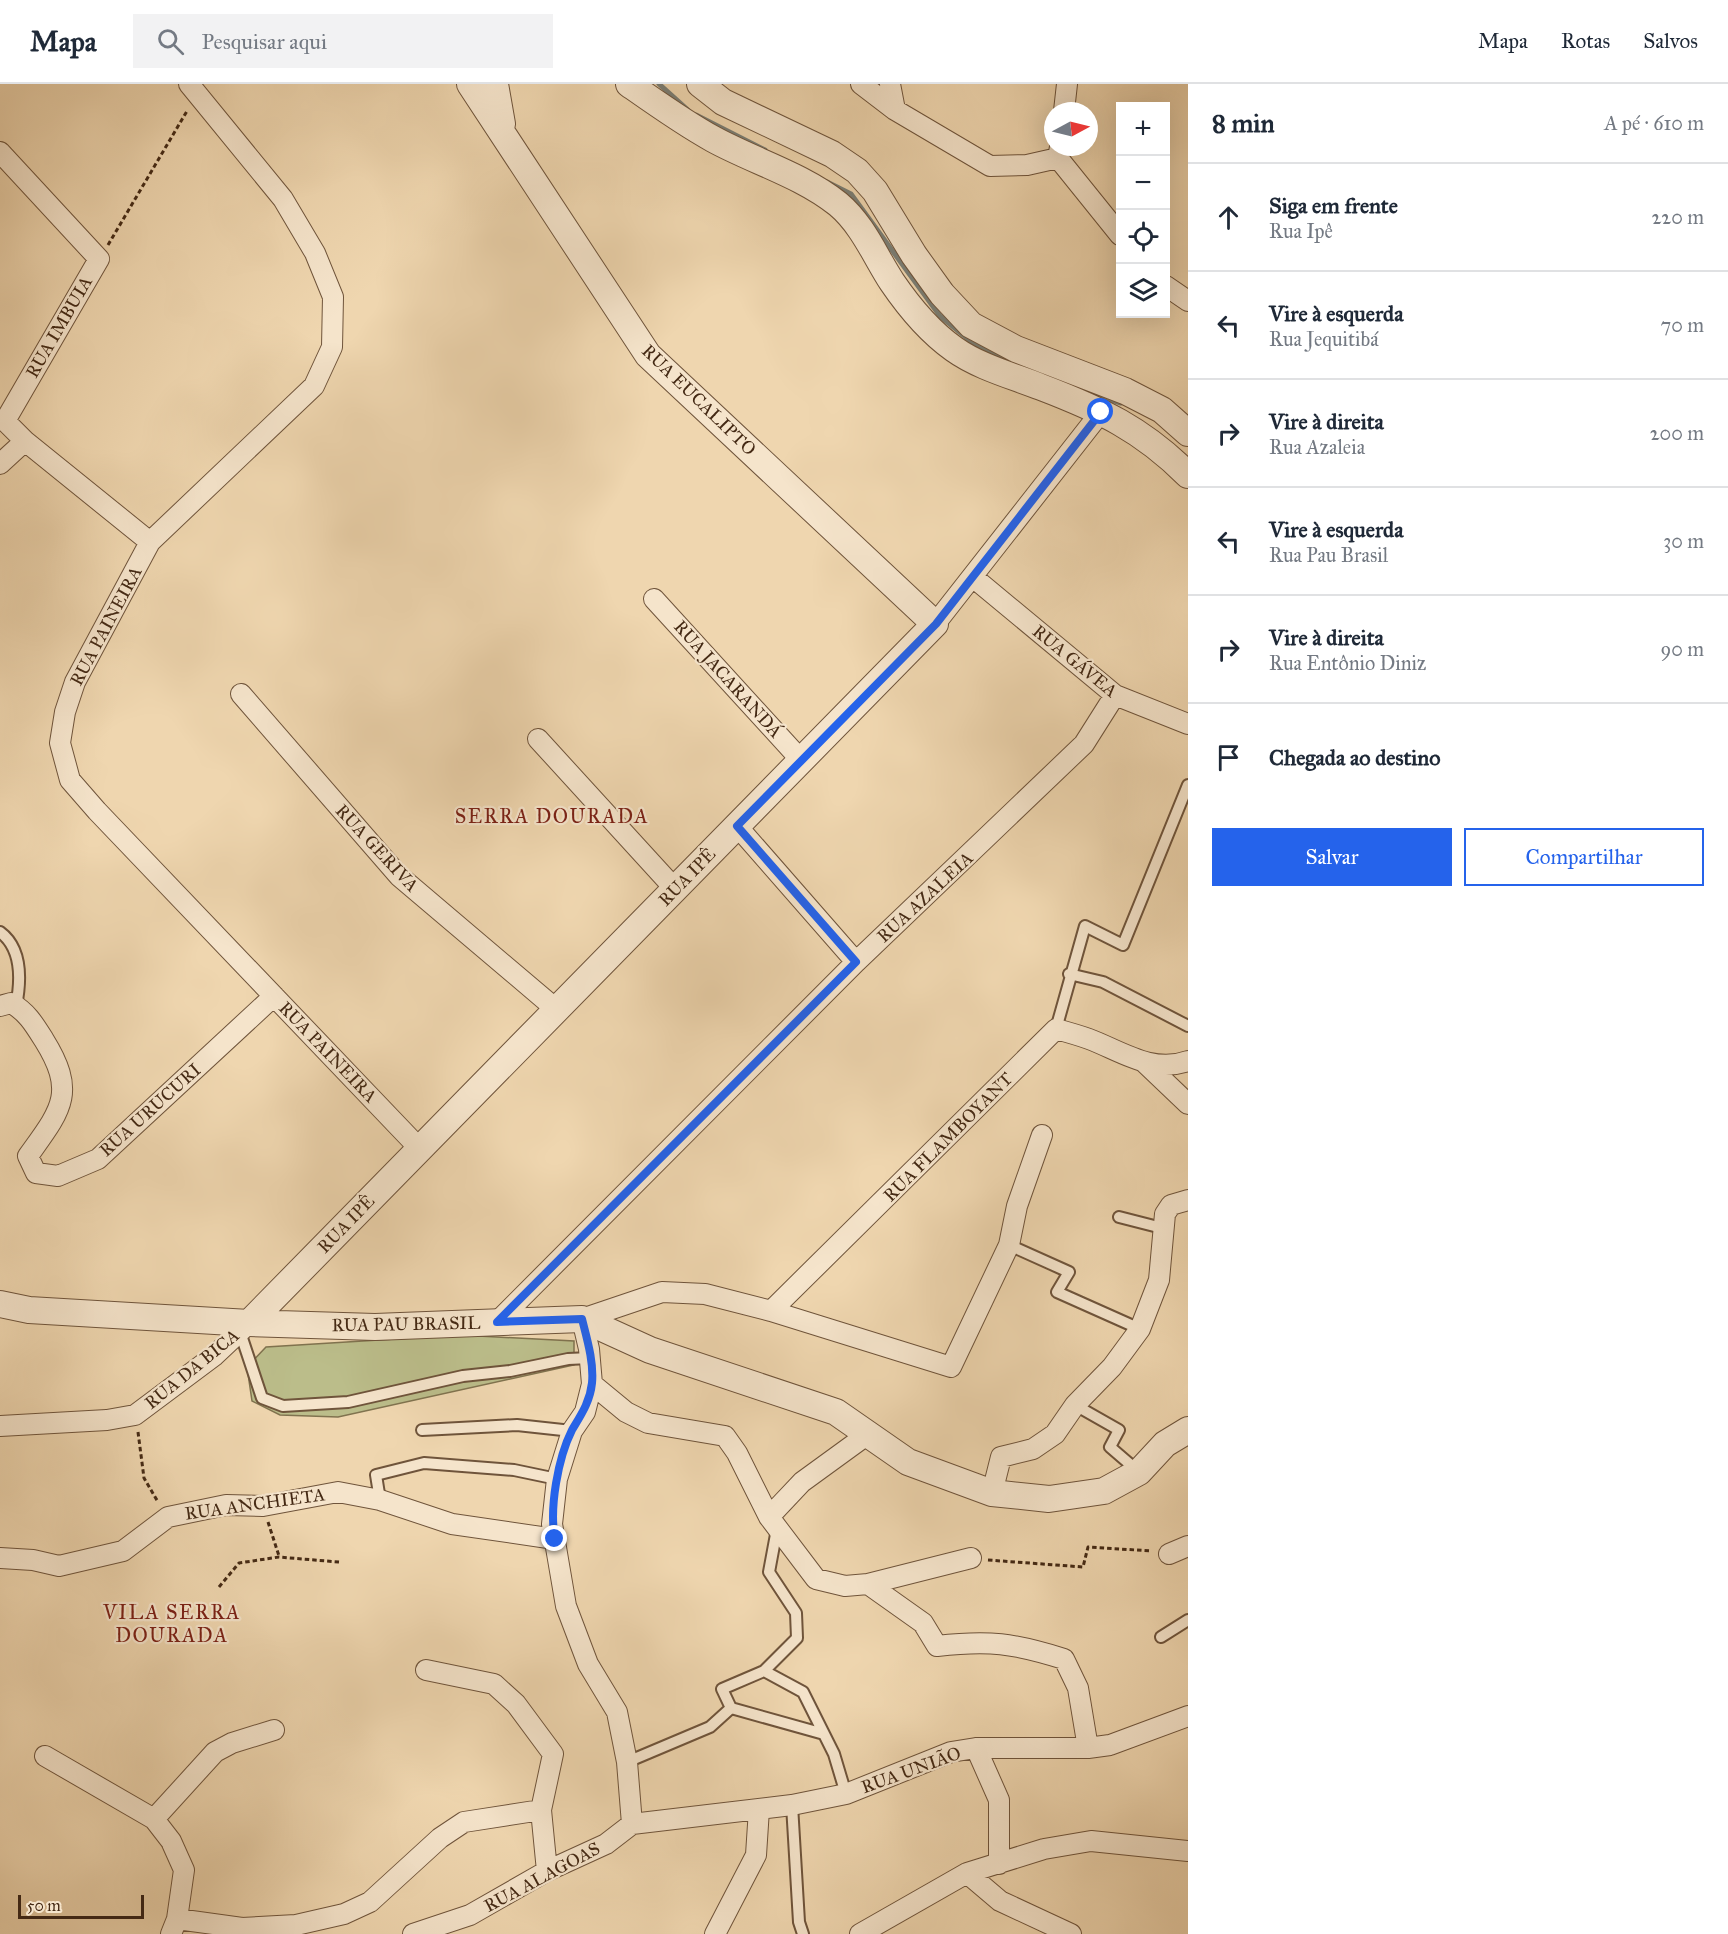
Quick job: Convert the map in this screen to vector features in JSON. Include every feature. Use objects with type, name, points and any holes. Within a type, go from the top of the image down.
[{"type":"street","points":[[471,84],[484,84]]},
{"type":"street","name":"RUA EUCALIPTO","points":[[471,84],[648,355],[936,624]]},
{"type":"street","name":"RUA EUCALIPTO","points":[[495,84],[505,139]]},
{"type":"street","points":[[629,84],[713,138],[807,185],[838,205],[862,231],[892,283],[926,325],[955,350],[998,371],[1130,426],[1164,451],[1188,475]]},
{"type":"street","points":[[700,84],[723,102],[832,154],[857,171],[875,191],[914,255],[942,294],[971,326],[1016,349],[1125,391],[1162,410],[1188,433]]},
{"type":"street","points":[[861,84],[895,110],[990,166],[1027,165],[1051,156]]},
{"type":"street","points":[[891,84],[895,110]]},
{"type":"street","points":[[1065,102],[1067,84]]},
{"type":"street","name":"RUA PAINEIRA","points":[[193,89],[283,199],[315,253],[333,297],[332,347],[314,386],[150,542],[75,682],[65,712],[60,743],[70,780],[420,1149]]},
{"type":"street","name":"RUA IMBUIA","points":[[0,152],[99,258],[3,418],[25,441],[150,542]]},
{"type":"street","points":[[1061,156],[1116,230]]},
{"type":"street","points":[[1170,289],[1188,301]]},
{"type":"street","name":"RUA IPÊ","points":[[244,1327],[936,624],[1101,412]]},
{"type":"street","points":[[0,464],[25,441]]},
{"type":"street","name":"RUA GÁVEA","points":[[974,578],[1115,696],[1188,724]]},
{"type":"street","name":"RUA JACARANDÁ","points":[[654,599],[801,760]]},
{"type":"street","name":"RUA GERIVA","points":[[241,694],[399,876],[557,1010]]},
{"type":"street","name":"RUA AZALEIA","points":[[497,1322],[856,962],[1084,744],[1115,696]]},
{"type":"street","points":[[538,739],[675,889]]},
{"type":"street","points":[[737,826],[856,962]]},
{"type":"street","name":"RUA URUCURI","points":[[8,1006],[25,1011],[55,1058],[64,1085],[62,1104],[28,1156],[36,1173],[58,1176],[98,1159],[274,996]]},
{"type":"street","points":[[1056,1029],[1088,1038],[1145,1063],[1172,1067],[1188,1061]]},
{"type":"street","name":"RUA FLAMBOYANT","points":[[771,1311],[1056,1029]]},
{"type":"street","points":[[1145,1063],[1188,1104]]},
{"type":"street","points":[[1009,1245],[1017,1206],[1042,1135]]},
{"type":"street","points":[[992,1493],[1001,1457],[1033,1449],[1055,1434],[1075,1405],[1113,1367],[1140,1329],[1159,1280],[1165,1214],[1171,1205],[1188,1200]]},
{"type":"street","name":"RUA PAU BRASIL","points":[[0,1304],[29,1310],[244,1327],[375,1327],[582,1319],[662,1292],[705,1294],[771,1311],[951,1366],[1009,1245]]},
{"type":"street","points":[[582,1319],[590,1358],[592,1384],[585,1412],[572,1431],[557,1479],[552,1524],[566,1606],[588,1664],[617,1712],[627,1762],[632,1824]]},
{"type":"street","points":[[582,1319],[650,1350],[836,1413],[909,1462],[992,1493],[1050,1499],[1104,1491],[1139,1472],[1165,1444],[1188,1430]]},
{"type":"street","name":"RUA DA BICA","points":[[135,1415],[214,1356],[244,1327]]},
{"type":"street","points":[[592,1384],[626,1412],[648,1423],[725,1436],[737,1453],[773,1523],[816,1579],[845,1586],[868,1584],[971,1558]]},
{"type":"street","points":[[0,1426],[107,1420],[135,1415]]},
{"type":"street","points":[[773,1523],[801,1482],[868,1434]]},
{"type":"street","name":"RUA ANCHIETA","points":[[0,1558],[33,1560],[59,1566],[123,1551],[168,1517],[226,1505],[263,1506],[338,1492],[380,1500],[452,1524],[555,1539]]},
{"type":"street","points":[[1169,1554],[1188,1546]]},
{"type":"street","points":[[868,1584],[923,1623],[937,1646],[980,1641],[1024,1646],[1064,1659],[1078,1689],[1088,1748]]},
{"type":"street","points":[[426,1670],[494,1684],[516,1704],[552,1754],[541,1810],[547,1871]]},
{"type":"street","name":"RUA UNIÃO","points":[[632,1824],[792,1805],[846,1794],[951,1752],[976,1748],[1088,1748],[1110,1745],[1188,1716]]},
{"type":"street","points":[[154,1819],[215,1752],[232,1743],[274,1730]]},
{"type":"street","points":[[976,1748],[999,1800],[999,1864]]},
{"type":"street","points":[[45,1756],[154,1819],[171,1841],[184,1870],[174,1926],[242,1928],[296,1925],[344,1914],[370,1902],[440,1838],[464,1822],[541,1810]]},
{"type":"street","points":[[715,1934],[756,1855],[759,1809]]},
{"type":"street","name":"RUA ALAGOAS","points":[[412,1934],[470,1915],[547,1871],[606,1844],[632,1824]]},
{"type":"street","points":[[860,1934],[967,1873],[1044,1849],[1091,1841],[1188,1851]]},
{"type":"street","points":[[967,1873],[1000,1901],[1071,1934]]},
{"type":"lane","points":[[1056,1029],[1069,974],[1085,926],[1124,945],[1188,785]]},
{"type":"lane","points":[[0,932],[16,955],[21,984],[8,1006]]},
{"type":"lane","points":[[1069,974],[1103,982],[1188,1026]]},
{"type":"lane","points":[[1119,1217],[1162,1228]]},
{"type":"lane","points":[[1009,1245],[1069,1272],[1057,1292],[1140,1329]]},
{"type":"lane","points":[[244,1327],[262,1398],[283,1406],[348,1402],[463,1376],[510,1371],[568,1359],[590,1358]]},
{"type":"lane","points":[[1075,1405],[1119,1430],[1110,1447],[1139,1472]]},
{"type":"lane","points":[[423,1430],[516,1425],[572,1431]]},
{"type":"lane","points":[[380,1500],[376,1475],[424,1463],[514,1470],[557,1479]]},
{"type":"lane","points":[[773,1523],[769,1572],[796,1613],[797,1638],[764,1671],[722,1689],[731,1708],[824,1734]]},
{"type":"lane","points":[[1161,1637],[1188,1620]]},
{"type":"lane","points":[[764,1671],[802,1692],[834,1754],[846,1794]]},
{"type":"lane","points":[[627,1762],[710,1727],[731,1708]]},
{"type":"lane","points":[[792,1805],[799,1922],[804,1934]]},
{"type":"path","points":[[99,258],[193,89]]},
{"type":"path","name":"RUA DA BICA","points":[[135,1415],[144,1478],[168,1517]]},
{"type":"path","points":[[263,1506],[279,1557]]},
{"type":"path","points":[[971,1558],[1083,1567],[1088,1547],[1135,1549],[1169,1554]]},
{"type":"path","points":[[219,1587],[239,1563],[279,1557],[339,1562]]},
{"type":"green space","points":[[460,1335],[574,1341],[574,1365],[338,1417],[280,1415],[252,1401],[247,1367],[266,1347]]},
{"type":"waterway","points":[[659,84],[688,110]]},
{"type":"waterway","points":[[696,115],[765,150]]},
{"type":"waterway","points":[[827,182],[851,194],[940,316],[973,343],[1005,361]]},
{"type":"waterway","points":[[1084,391],[1121,403]]},
{"type":"district","name":"SERRA DOURADA","points":[[552,816]]},
{"type":"district","name":"VILA SERRA DOURADA","points":[[172,1624]]},
{"type":"route","points":[[555,1539],[552,1524],[557,1479],[572,1431],[585,1412],[592,1384],[589,1349],[582,1319],[497,1322],[856,962],[737,826],[936,624],[1101,412]]}]
